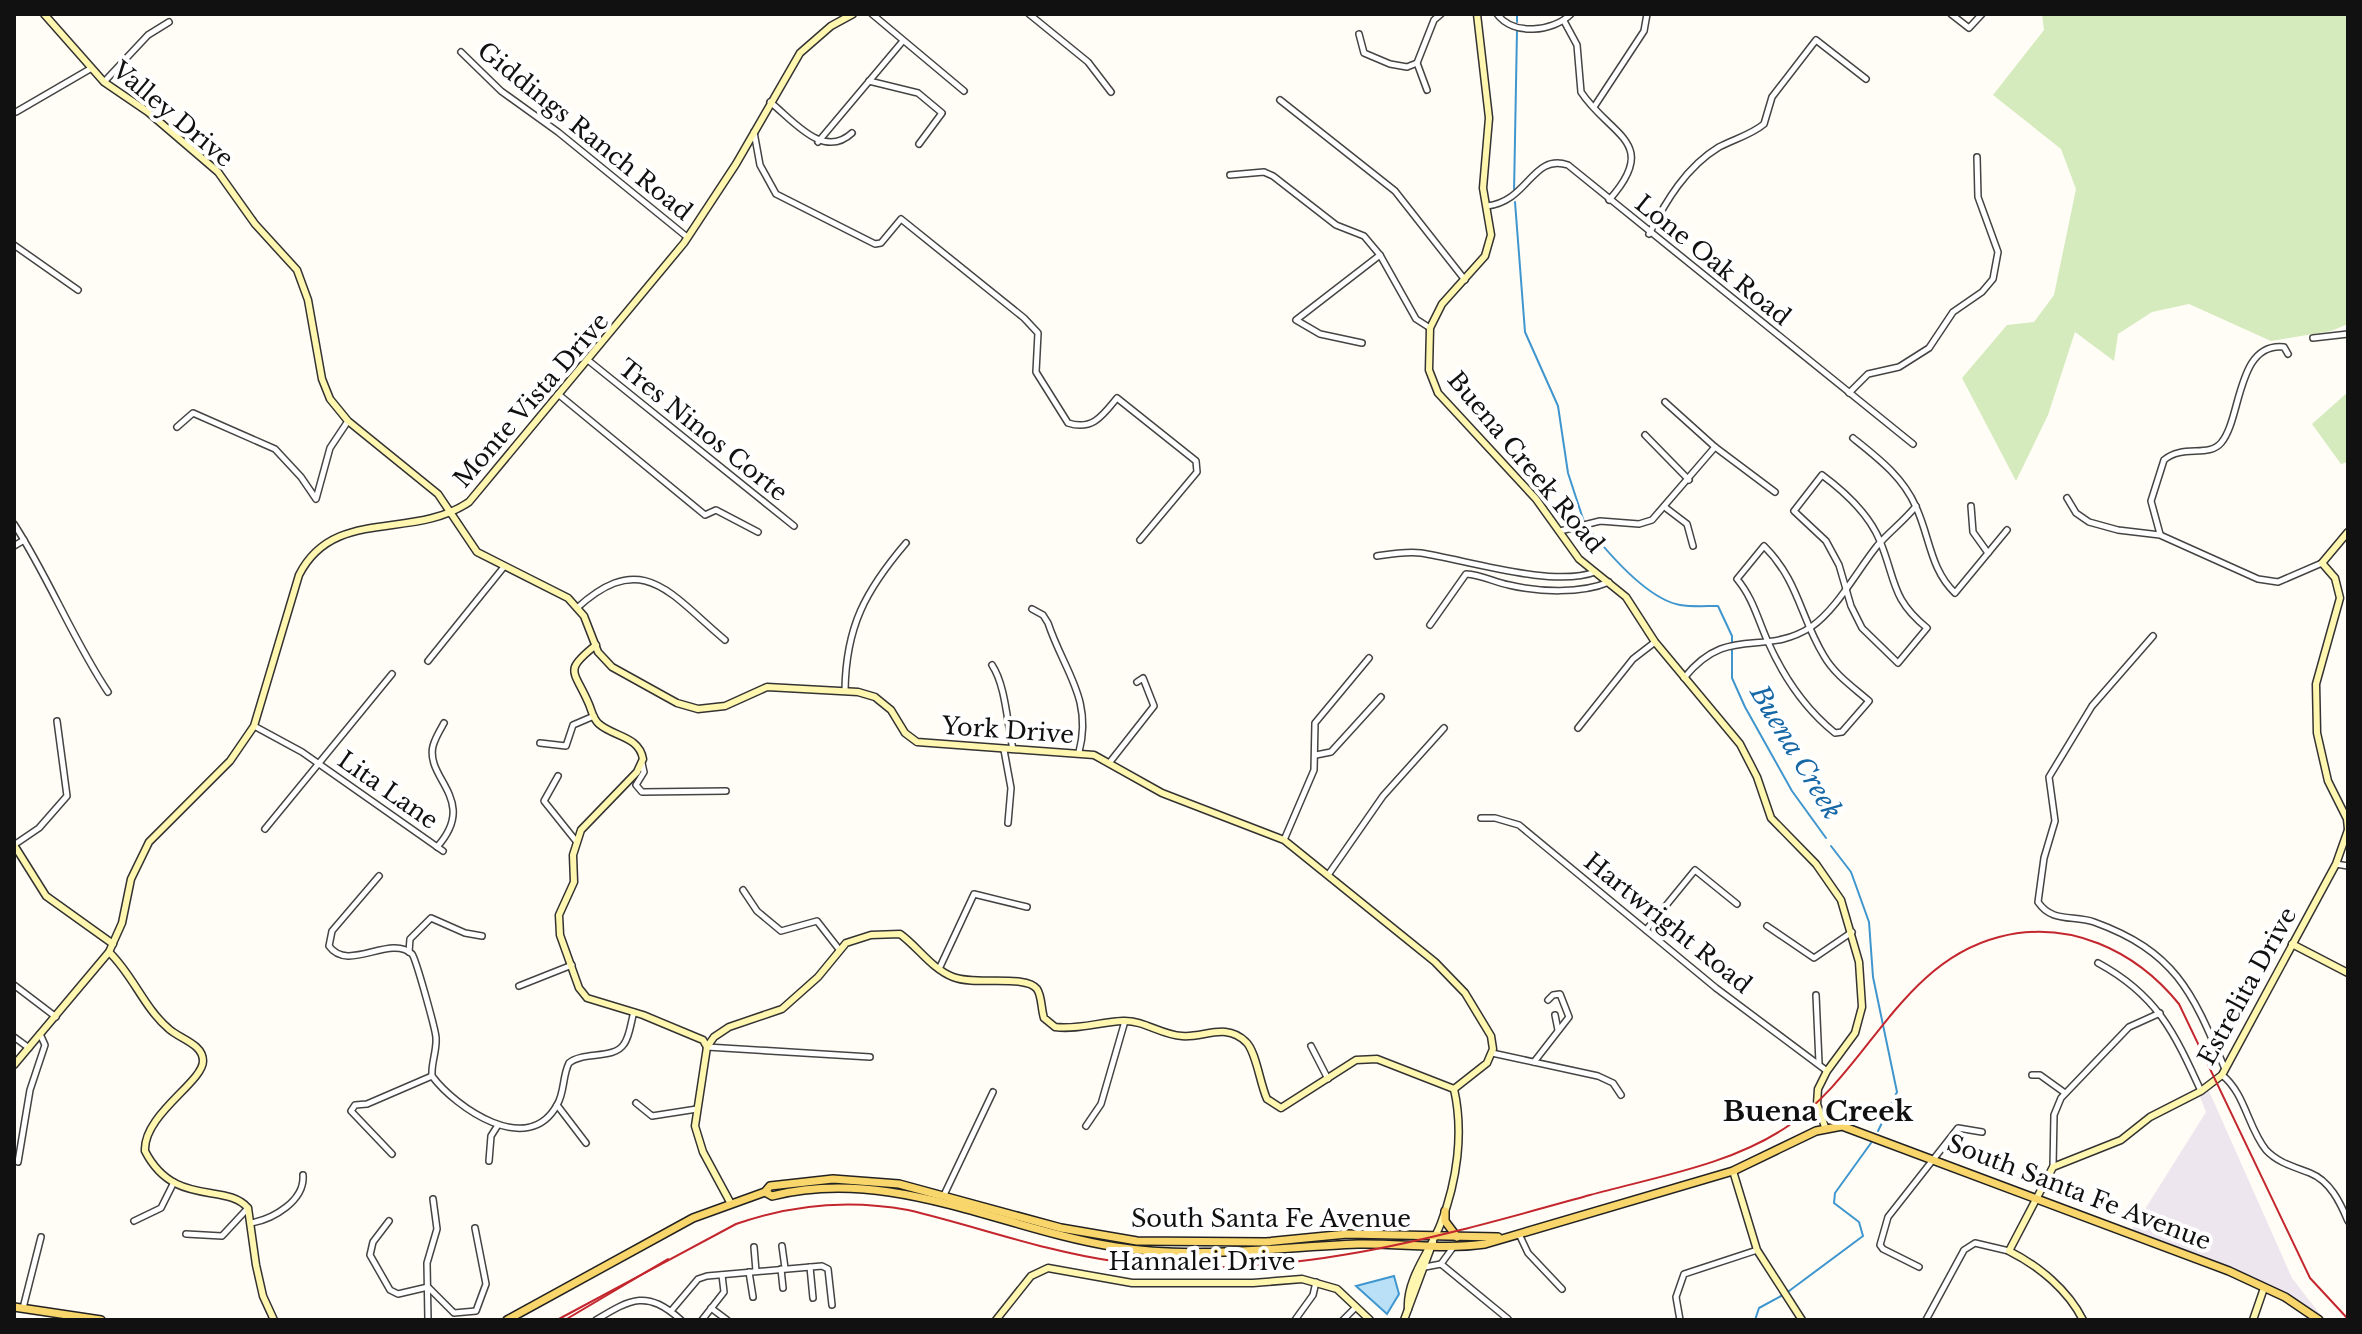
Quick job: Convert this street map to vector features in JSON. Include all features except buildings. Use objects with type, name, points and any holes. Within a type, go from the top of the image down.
[{"type":"main road","name":"South Santa Fe Avenue","points":[[507,1320],[693,1218],[730,1202],[765,1192],[770,1186],[791,1182],[837,1179],[888,1182],[1061,1228],[1137,1241],[1266,1242],[1347,1234],[1454,1246],[1485,1244],[1500,1237],[1733,1171],[1825,1127],[1852,1127],[2035,1196],[2264,1288],[2319,1320]]},
{"type":"main road","name":"South Santa Fe Avenue","points":[[765,1192],[772,1196],[833,1187],[897,1192],[1059,1235],[1137,1250],[1252,1251],[1317,1246],[1340,1239],[1431,1244],[1457,1237],[1500,1237]]},
{"type":"main road","points":[[1445,1211],[1445,1221],[1457,1237]]},
{"type":"main road","points":[[18,1307],[101,1320]]},
{"type":"street","name":"Valley Drive","points":[[44,14],[104,82],[207,161],[255,224],[297,270],[308,300],[322,379],[330,399],[348,421],[438,494],[452,513]]},
{"type":"street","name":"Monte Vista Drive","points":[[14,1065],[109,952],[122,923],[131,879],[149,842],[230,761],[254,726],[299,575],[312,553],[335,536],[419,524],[452,513],[484,487],[687,237],[800,53],[831,26],[853,14]]},
{"type":"street","points":[[872,14],[964,91]]},
{"type":"street","points":[[1029,14],[1072,48],[1102,77],[1111,92]]},
{"type":"street","points":[[1427,90],[1417,63],[1434,20],[1441,14]]},
{"type":"street","points":[[1230,175],[1264,172],[1273,176],[1336,225],[1364,236],[1380,255],[1416,319],[1430,328],[1442,304],[1465,280],[1489,247],[1483,188],[1489,118],[1477,14]]},
{"type":"street","points":[[1497,14],[1508,25],[1548,29],[1571,14]]},
{"type":"street","points":[[1594,107],[1644,31],[1647,14]]},
{"type":"street","points":[[1951,14],[1969,28],[1982,14]]},
{"type":"street","points":[[1564,21],[1577,45],[1581,92],[1619,129],[1632,151],[1630,172],[1609,200]]},
{"type":"street","points":[[104,82],[148,35],[169,22]]},
{"type":"street","points":[[1359,34],[1364,53],[1398,65],[1417,63]]},
{"type":"street","points":[[1649,234],[1684,178],[1719,147],[1764,124],[1772,97],[1816,40],[1866,79]]},
{"type":"street","points":[[818,142],[902,42]]},
{"type":"street","name":"Giddings Ranch Road","points":[[461,52],[501,91],[564,137],[687,237]]},
{"type":"street","points":[[16,112],[90,69]]},
{"type":"street","points":[[865,84],[874,80],[907,88],[942,113],[919,144]]},
{"type":"street","points":[[1280,100],[1395,191],[1465,280]]},
{"type":"street","points":[[769,101],[818,142],[836,144],[852,133]]},
{"type":"street","points":[[754,131],[760,165],[781,198],[875,244],[881,243],[901,219],[1024,318],[1038,333],[1036,372],[1068,423],[1091,425],[1117,398],[1196,461],[1197,472],[1140,540]]},
{"type":"street","points":[[1849,393],[1868,374],[1899,367],[1921,354],[1953,312],[1982,292],[1993,279],[1998,252],[1978,197],[1977,157]]},
{"type":"street","name":"Lone Oak Road","points":[[1487,206],[1509,201],[1539,169],[1558,162],[1568,165],[1649,234],[1913,444]]},
{"type":"street","points":[[14,245],[78,290]]},
{"type":"street","points":[[1362,343],[1320,334],[1296,320],[1380,255]]},
{"type":"street","name":"Buena Creek Road","points":[[1430,328],[1429,370],[1435,389],[1468,422],[1560,531],[1573,552],[1626,597],[1655,642],[1740,744],[1757,777],[1771,818],[1831,884],[1853,931],[1859,962],[1861,1013],[1851,1040],[1827,1071],[1816,1098],[1825,1127]]},
{"type":"street","points":[[2313,338],[2348,334]]},
{"type":"street","points":[[2160,535],[2151,501],[2164,460],[2174,452],[2210,451],[2221,443],[2250,366],[2259,355],[2275,346],[2284,347],[2288,354]]},
{"type":"street","name":"Tres Ninos Corte","points":[[589,361],[794,526]]},
{"type":"street","points":[[558,394],[705,515],[716,510],[758,532]]},
{"type":"street","points":[[1665,402],[1715,447],[1775,492]]},
{"type":"street","points":[[177,427],[193,413],[275,449],[316,499],[330,448],[348,421]]},
{"type":"street","points":[[1645,435],[1689,480]]},
{"type":"street","points":[[1853,438],[1884,463],[1916,506],[1937,571],[1955,593],[2007,530]]},
{"type":"street","points":[[1560,531],[1600,521],[1639,524],[1652,520],[1666,508],[1715,447]]},
{"type":"street","points":[[1822,475],[1842,490],[1871,523],[1881,542],[1894,592],[1910,614],[1927,628],[1898,663],[1862,628],[1846,586],[1826,541],[1794,511],[1822,475]]},
{"type":"street","points":[[2067,498],[2076,513],[2089,522],[2118,530],[2160,535],[2258,579],[2278,582],[2322,563],[2348,532]]},
{"type":"street","points":[[1684,678],[1708,653],[1732,644],[1767,641],[1811,626],[1831,609],[1881,542],[1916,506]]},
{"type":"street","points":[[1971,506],[1973,532],[1988,553]]},
{"type":"street","points":[[1666,508],[1687,524],[1693,546]]},
{"type":"street","name":"York Drive","points":[[452,513],[477,552],[503,568],[561,593],[577,608],[589,625],[596,645],[612,667],[677,703],[698,709],[725,706],[767,687],[845,690],[875,697],[891,710],[909,738],[917,742],[1004,750],[1079,752],[1110,762],[1162,793],[1284,840],[1458,984],[1491,1036],[1492,1053]]},
{"type":"street","points":[[14,524],[49,581],[77,642],[108,692]]},
{"type":"street","points":[[14,546],[24,540]]},
{"type":"street","points":[[845,690],[845,657],[860,610],[906,543]]},
{"type":"street","points":[[1764,546],[1786,570],[1825,658],[1837,674],[1869,701],[1842,732],[1835,733],[1800,700],[1767,641],[1750,597],[1737,579],[1764,546]]},
{"type":"street","name":"Buena Creek Road","points":[[1377,556],[1420,552],[1516,573],[1584,576],[1595,572]]},
{"type":"street","name":"Estrelita Drive","points":[[2053,1167],[2099,1151],[2150,1117],[2201,1091],[2224,1072],[2336,864],[2348,830],[2347,819],[2328,781],[2317,733],[2316,684],[2340,598],[2335,578],[2322,563]]},
{"type":"street","points":[[428,661],[503,568]]},
{"type":"street","points":[[1430,625],[1466,574],[1511,586],[1562,589],[1592,589],[1610,582]]},
{"type":"street","points":[[577,608],[605,585],[629,577],[653,583],[725,640]]},
{"type":"street","points":[[1032,609],[1043,615],[1048,623],[1082,701],[1085,731],[1079,752]]},
{"type":"street","points":[[2153,636],[2092,706],[2049,777],[2055,821],[2044,858],[2038,902],[2051,915],[2090,921],[2115,931],[2168,966],[2196,1000],[2224,1072],[2266,1150],[2287,1164],[2310,1173],[2329,1188],[2348,1221]]},
{"type":"street","points":[[1578,728],[1633,659],[1655,642]]},
{"type":"street","points":[[596,645],[577,660],[573,672],[601,726],[636,744],[641,750],[644,772],[636,785],[642,792],[726,791]]},
{"type":"street","points":[[1284,840],[1314,770],[1315,723],[1369,658]]},
{"type":"street","points":[[992,665],[1001,681],[1004,713],[1014,750]]},
{"type":"street","points":[[317,763],[392,674]]},
{"type":"street","points":[[1110,762],[1154,706],[1143,678],[1137,682]]},
{"type":"street","points":[[1316,755],[1331,752],[1381,697]]},
{"type":"street","points":[[540,743],[566,746],[573,725],[594,716]]},
{"type":"street","points":[[57,721],[67,796],[39,828],[14,845],[46,896],[113,944]]},
{"type":"street","name":"Lita Lane","points":[[254,726],[317,763],[440,849],[454,821],[432,748],[444,723]]},
{"type":"street","points":[[1328,875],[1383,796],[1444,728]]},
{"type":"street","points":[[1004,750],[1011,788],[1008,823]]},
{"type":"street","name":"Lita Lane","points":[[265,829],[317,763]]},
{"type":"street","points":[[642,763],[637,772],[590,818],[576,841],[574,882],[559,915],[560,935],[573,964],[579,988],[587,998],[634,1012],[703,1040],[707,1047]]},
{"type":"street","points":[[558,776],[544,801],[576,841]]},
{"type":"street","name":"Hartwright Road","points":[[1481,818],[1514,821],[1646,930],[1827,1071]]},
{"type":"street","points":[[2336,864],[2348,866]]},
{"type":"street","points":[[1646,930],[1695,870],[1737,904]]},
{"type":"street","points":[[379,876],[332,931],[329,946],[336,954],[349,956],[382,951],[409,952]]},
{"type":"street","points":[[743,890],[757,911],[781,931],[817,921],[838,948]]},
{"type":"street","points":[[939,969],[974,894],[1027,907]]},
{"type":"street","points":[[432,1076],[435,1030],[427,1011],[419,966],[409,952],[410,939],[431,918],[465,933],[482,936]]},
{"type":"street","points":[[1767,926],[1814,958],[1853,931]]},
{"type":"street","points":[[730,1202],[697,1135],[697,1109],[707,1047],[714,1037],[729,1027],[782,1009],[818,977],[838,948],[871,935],[900,934],[939,969],[968,982],[1030,982],[1039,993],[1044,1018],[1055,1027],[1125,1021],[1138,1022],[1171,1036],[1191,1037],[1225,1031],[1242,1038],[1250,1046],[1267,1099],[1281,1108],[1356,1060],[1377,1059],[1454,1089]]},
{"type":"street","points":[[2292,944],[2348,973]]},
{"type":"street","points":[[109,952],[127,970],[166,1027],[198,1048],[203,1056],[202,1068],[151,1128],[145,1143],[153,1163],[174,1182],[195,1194],[234,1198],[248,1208],[264,1299],[274,1320]]},
{"type":"street","points":[[2098,963],[2128,979],[2160,1013],[2201,1091]]},
{"type":"street","points":[[519,986],[573,964]]},
{"type":"street","points":[[14,985],[56,1017]]},
{"type":"street","points":[[1534,1062],[1569,1015],[1560,994],[1548,1000]]},
{"type":"street","points":[[1816,995],[1819,1064]]},
{"type":"street","points":[[432,1076],[484,1121],[498,1125],[531,1126],[557,1105],[569,1063],[581,1056],[616,1051],[624,1044],[634,1012]]},
{"type":"street","points":[[2009,1251],[2035,1196],[2053,1167],[2054,1115],[2065,1093],[2129,1027],[2160,1013]]},
{"type":"street","points":[[1555,1015],[1558,1032]]},
{"type":"street","points":[[1086,1126],[1101,1104],[1125,1021]]},
{"type":"street","points":[[18,1162],[30,1090],[45,1045],[40,1034]]},
{"type":"street","points":[[14,1037],[29,1048]]},
{"type":"street","points":[[1311,1046],[1328,1079]]},
{"type":"street","points":[[707,1047],[870,1057]]},
{"type":"street","points":[[1454,1089],[1487,1063],[1492,1053],[1598,1076],[1613,1083],[1621,1095]]},
{"type":"street","points":[[2032,1075],[2040,1075],[2065,1093]]},
{"type":"street","points":[[392,1154],[351,1111],[355,1105],[367,1104],[432,1076]]},
{"type":"street","points":[[1404,1320],[1445,1211],[1459,1141],[1454,1089]]},
{"type":"street","points":[[944,1195],[993,1092]]},
{"type":"street","points":[[636,1103],[652,1116],[697,1109]]},
{"type":"street","points":[[557,1105],[586,1143]]},
{"type":"street","points":[[489,1161],[491,1136],[498,1125]]},
{"type":"street","points":[[1919,1267],[1887,1254],[1880,1245],[1888,1217],[1958,1128],[1982,1132]]},
{"type":"street","points":[[1733,1171],[1757,1250],[1802,1320]]},
{"type":"street","points":[[251,1223],[273,1217],[291,1202],[304,1185],[303,1175]]},
{"type":"street","points":[[134,1221],[161,1208],[174,1182]]},
{"type":"street","points":[[428,1320],[427,1263],[437,1229],[433,1199]]},
{"type":"street","points":[[186,1234],[222,1236],[248,1208]]},
{"type":"street","points":[[389,1221],[373,1242],[370,1255],[390,1290],[398,1294],[428,1287]]},
{"type":"street","points":[[428,1287],[454,1313],[476,1311],[486,1284],[475,1228]]},
{"type":"street","points":[[1518,1233],[1528,1253],[1562,1289]]},
{"type":"street","points":[[18,1307],[41,1237]]},
{"type":"street","points":[[1926,1320],[1956,1258],[1975,1243],[2009,1251],[2039,1268],[2072,1301],[2083,1320]]},
{"type":"street","points":[[1408,1309],[1431,1244]]},
{"type":"street","points":[[782,1246],[783,1288]]},
{"type":"street","points":[[1425,1267],[1441,1264],[1454,1246]]},
{"type":"street","points":[[753,1297],[754,1247]]},
{"type":"street","points":[[1680,1320],[1676,1297],[1684,1274],[1757,1250]]},
{"type":"street","points":[[1441,1264],[1508,1319]]},
{"type":"street","points":[[810,1267],[813,1298]]},
{"type":"street","points":[[671,1311],[698,1279],[810,1267],[828,1269],[832,1305]]},
{"type":"street","name":"Hannalei Drive","points":[[996,1320],[1031,1276],[1048,1268],[1132,1283],[1317,1281],[1337,1289],[1370,1320]]},
{"type":"street","points":[[702,1320],[724,1292],[722,1275]]},
{"type":"street","points":[[1295,1320],[1313,1295],[1317,1281]]},
{"type":"street","points":[[2253,1320],[2264,1288]]},
{"type":"street","points":[[597,1320],[630,1301],[647,1299],[671,1311],[681,1320]]},
{"type":"street","points":[[1343,1320],[1357,1306]]},
{"type":"street","points":[[711,1308],[727,1320]]},
{"type":"shaded area","points":[[2209,1091],[2292,1278],[2323,1318],[2267,1285],[2130,1233],[2206,1112],[2200,1097]]},
{"type":"green space","points":[[2042,14],[2348,14],[2348,324],[2331,331],[2271,341],[2189,304],[2152,312],[2118,334],[2114,361],[2075,332],[2048,415],[2016,481],[1962,378],[2007,325],[2034,322],[2054,295],[2076,189],[2061,149],[1993,95],[2044,30]]},
{"type":"green space","points":[[2348,392],[2348,462],[2341,464],[2312,424]]},
{"type":"water","points":[[1394,1276],[1399,1294],[1387,1314],[1356,1286]]},
{"type":"waterway","name":"Buena Creek","points":[[1517,14],[1517,22]]},
{"type":"waterway","name":"Buena Creek","points":[[1514,193],[1517,30]]},
{"type":"waterway","name":"Buena Creek","points":[[1515,202],[1525,332],[1558,406],[1568,473],[1584,522]]},
{"type":"waterway","name":"Buena Creek","points":[[1589,529],[1630,574],[1655,594],[1680,605],[1718,606],[1732,636],[1732,678],[1745,707],[1792,791],[1826,838]]},
{"type":"waterway","name":"Buena Creek","points":[[1831,846],[1851,872],[1869,922],[1873,977],[1897,1092],[1878,1131]]},
{"type":"waterway","name":"Buena Creek","points":[[1789,1291],[1863,1236],[1859,1222],[1834,1203],[1835,1193],[1871,1143]]},
{"type":"waterway","name":"Buena Creek","points":[[1755,1320],[1759,1308],[1781,1296]]},
{"type":"tram line","points":[[565,1320],[668,1259]]},
{"type":"railway","points":[[557,1320],[736,1224],[778,1212],[821,1205],[864,1205],[908,1210],[1061,1251],[1113,1261],[1174,1267],[1234,1267],[1294,1262],[1354,1253],[1473,1227],[1692,1168],[1742,1151],[1766,1139],[1816,1103],[1909,994],[1935,970],[1965,950],[1999,937],[2025,932],[2075,936],[2121,954],[2162,985],[2179,1004],[2310,1278],[2348,1319]]},
{"type":"district","name":"Buena Creek","points":[[1818,1111]]}]
